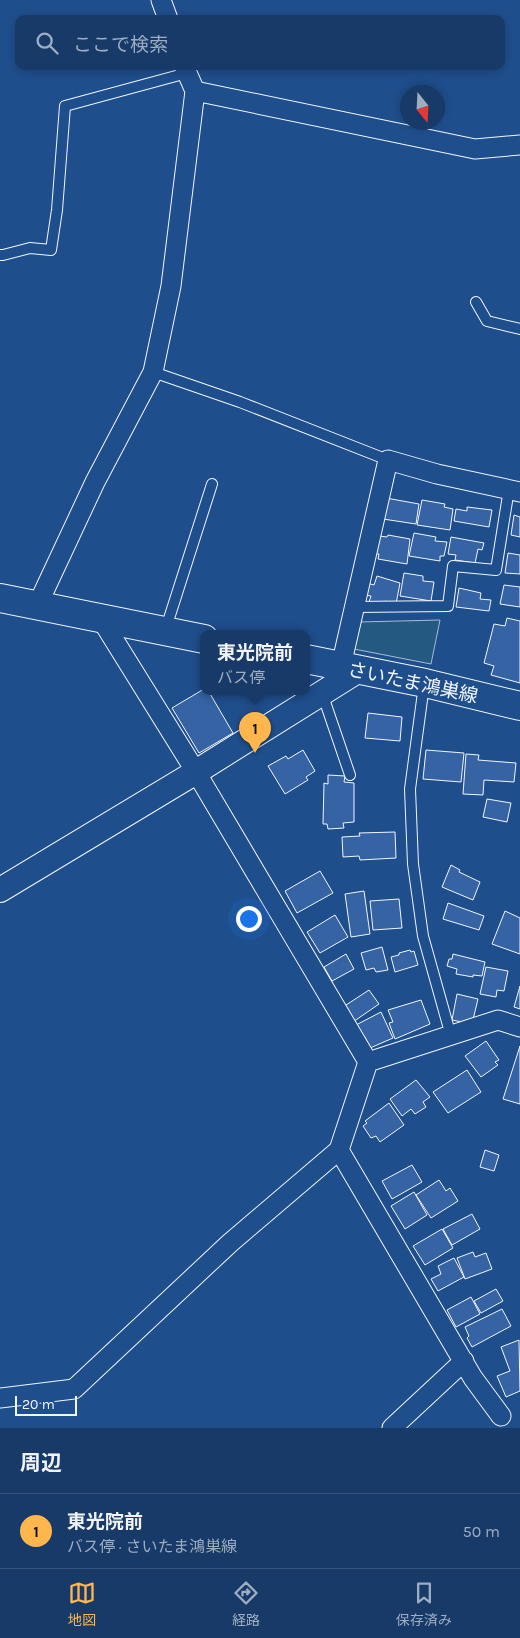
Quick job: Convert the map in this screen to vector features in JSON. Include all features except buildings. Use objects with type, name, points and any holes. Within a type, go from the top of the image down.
[{"type":"main road","points":[[0,598],[200,638]]},
{"type":"main road","name":"さいたま鴻巣線","points":[[310,660],[424,683],[520,706]]},
{"type":"street","points":[[161,0],[167,15]]},
{"type":"street","points":[[37,606],[94,482],[153,372],[171,286],[194,91],[186,70]]},
{"type":"street","points":[[194,91],[475,149],[520,145]]},
{"type":"street","points":[[0,890],[196,772],[322,693],[350,668],[355,607],[388,460],[437,474],[514,490]]},
{"type":"street","points":[[0,1398],[74,1389],[230,1243],[339,1150],[368,1062],[196,772],[101,619]]},
{"type":"street","points":[[368,1062],[498,1020],[520,1027]]},
{"type":"street","points":[[339,1150],[473,1378],[501,1416]]},
{"type":"street","points":[[392,1428],[464,1361]]},
{"type":"lane","points":[[0,255],[30,248],[51,250],[58,210],[65,106],[186,70]]},
{"type":"lane","points":[[476,302],[487,321],[520,329]]},
{"type":"lane","points":[[153,372],[240,402],[388,460]]},
{"type":"lane","points":[[164,632],[212,484]]},
{"type":"lane","points":[[355,607],[448,606],[453,566],[496,570],[514,490]]},
{"type":"lane","points":[[424,683],[410,789],[413,864],[422,936],[451,1036]]},
{"type":"lane","points":[[322,693],[350,775]]},
{"type":"shaded area","points":[[440,620],[431,664],[354,649],[359,622]]},
{"type":"place","name":"東光院前","points":[[255,753]]}]
